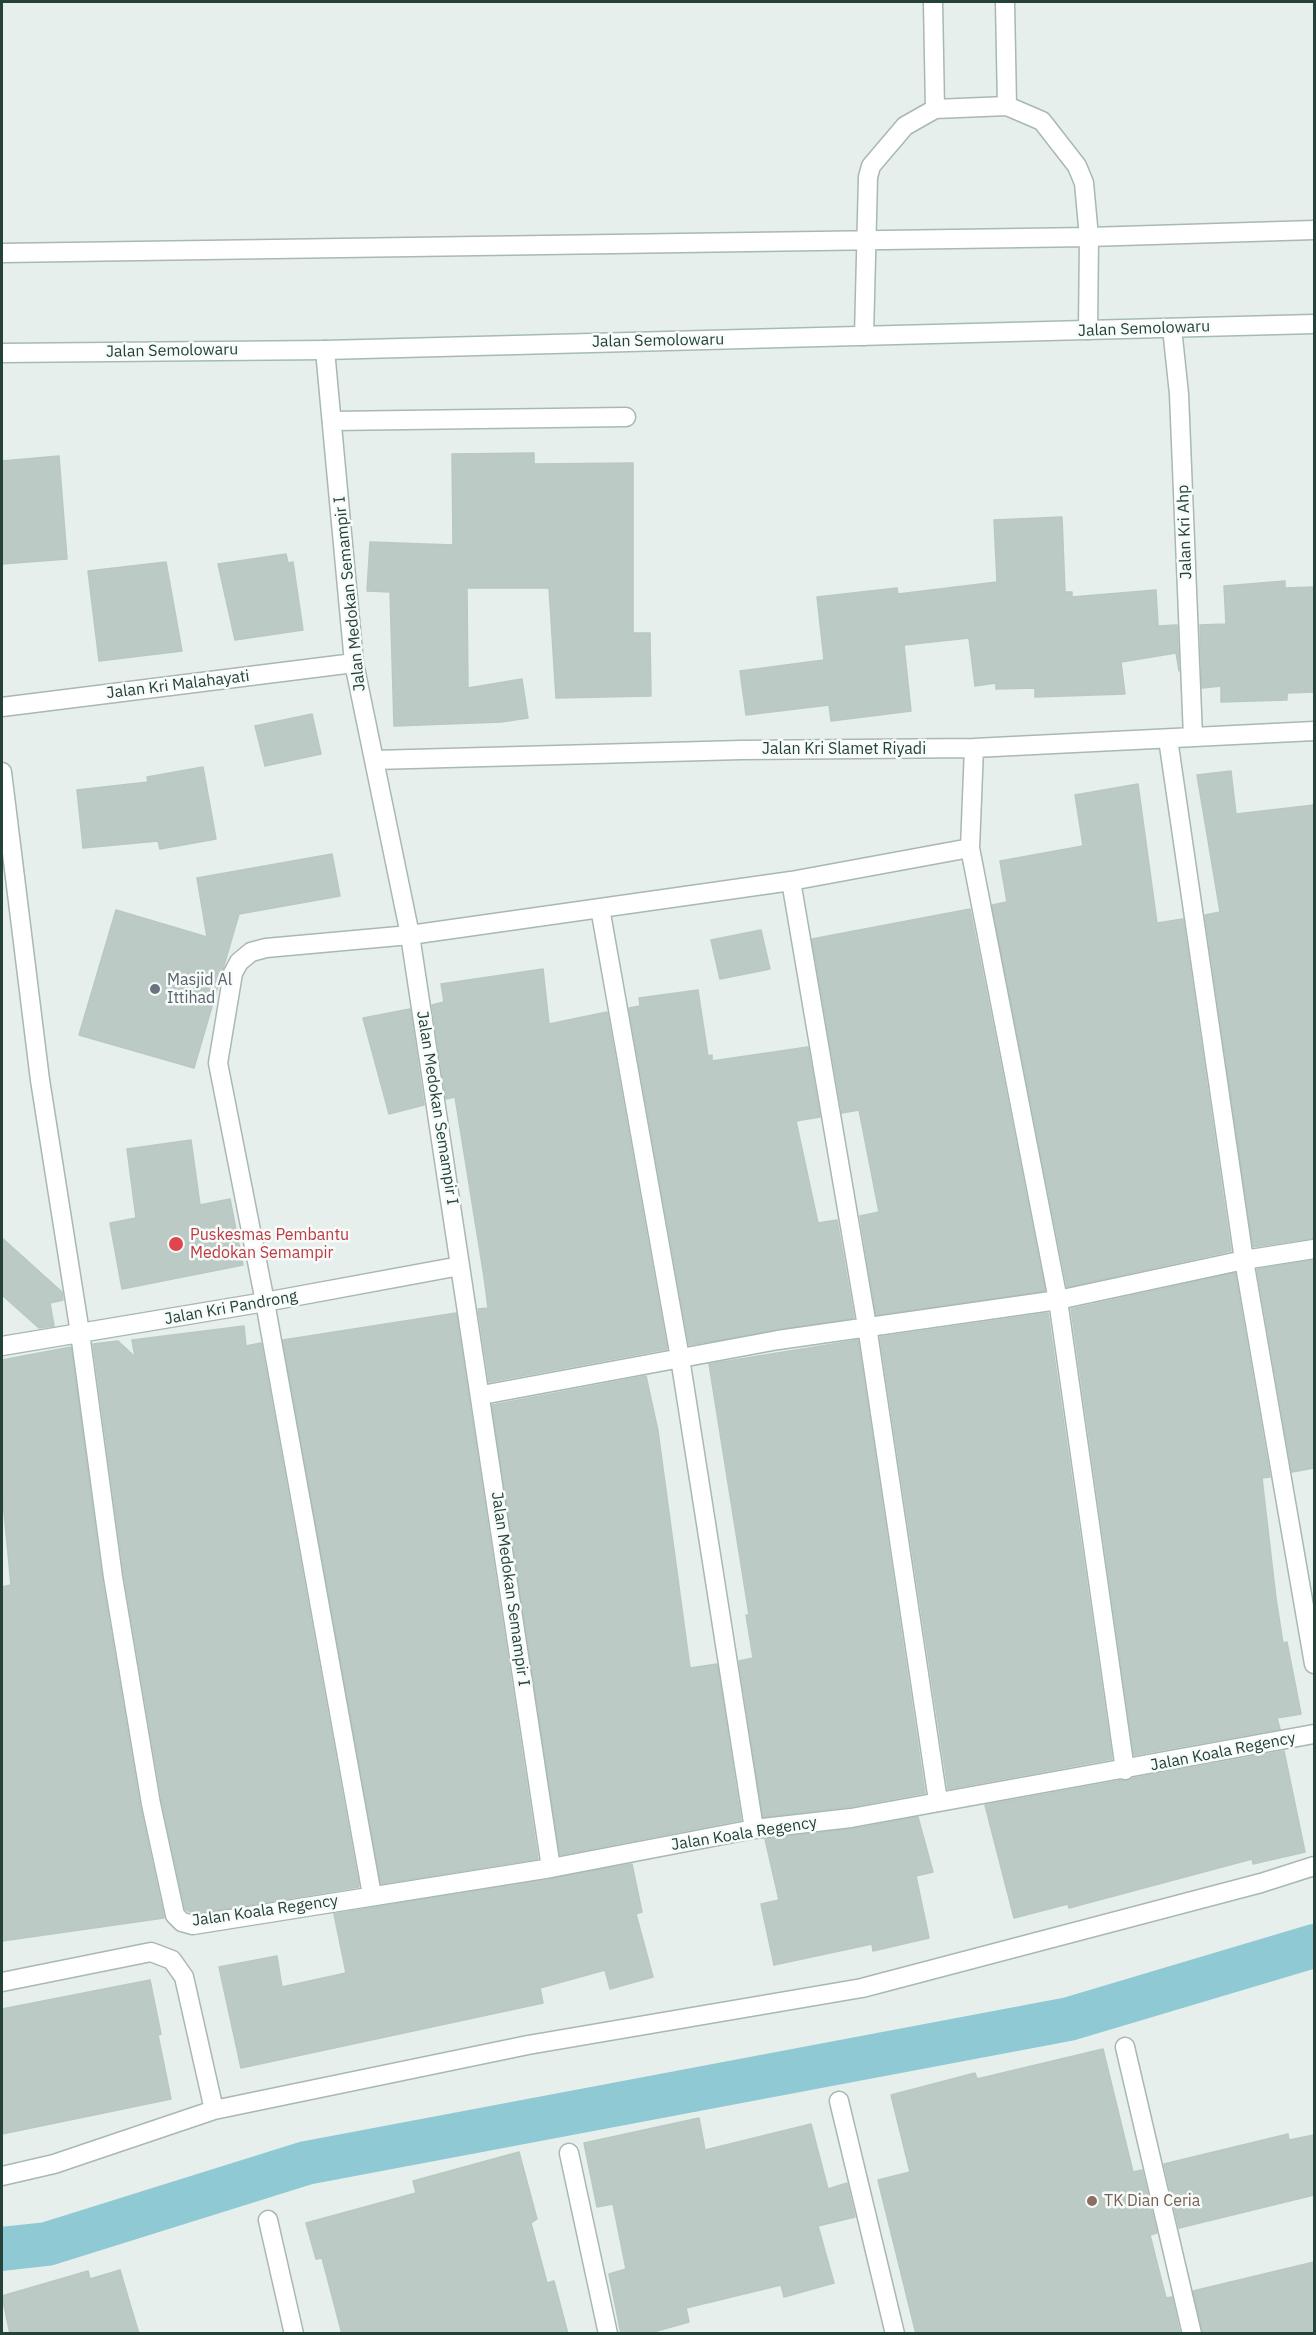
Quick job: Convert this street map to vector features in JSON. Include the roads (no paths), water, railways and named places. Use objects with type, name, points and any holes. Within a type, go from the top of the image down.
[{"type":"street","points":[[933,2],[935,109]]},
{"type":"street","points":[[1005,2],[1007,106]]},
{"type":"street","points":[[864,336],[865,247],[868,177],[871,166],[900,130],[935,109],[1007,106],[1042,120],[1077,166],[1084,183],[1089,242],[1088,330]]},
{"type":"street","points":[[2,253],[865,247],[1089,242],[1314,230]]},
{"type":"street","name":"Jalan Semolowaru","points":[[2,353],[325,350],[1314,324]]},
{"type":"street","name":"Jalan Kri Ahp","points":[[1172,328],[1179,394],[1194,737]]},
{"type":"street","name":"Jalan Medokan Semampir I","points":[[325,350],[354,663],[410,935],[482,1395],[551,1868]]},
{"type":"street","points":[[332,421],[626,417]]},
{"type":"street","name":"Jalan Kri Malahayati","points":[[2,707],[354,663]]},
{"type":"street","name":"Jalan Kri Slamet Riyadi","points":[[374,760],[741,750],[974,748],[1314,731]]},
{"type":"street","points":[[1168,739],[1244,1260],[1314,1664]]},
{"type":"street","points":[[974,748],[970,848],[1058,1300],[1125,1770]]},
{"type":"street","points":[[2,772],[40,1080],[80,1333]]},
{"type":"street","points":[[372,1895],[265,1302],[218,1063],[233,973],[239,962],[251,952],[266,948],[410,935],[791,881],[970,848]]},
{"type":"street","points":[[791,881],[867,1326],[938,1801]]},
{"type":"street","points":[[600,908],[680,1358],[754,1829]]},
{"type":"street","points":[[482,1395],[867,1326],[1058,1300],[1244,1260],[1314,1249]]},
{"type":"street","name":"Jalan Kri Pandrong","points":[[2,1346],[265,1302],[460,1266]]},
{"type":"street","name":"Jalan Koala Regency","points":[[80,1333],[113,1577],[151,1804],[176,1915],[182,1922],[193,1924],[551,1868],[754,1829],[851,1818],[1314,1734]]},
{"type":"street","points":[[2,2175],[54,2164],[214,2110],[528,2045],[862,1988],[1261,1883],[1314,1866]]},
{"type":"street","points":[[2,1982],[151,1952],[172,1960],[184,1977],[214,2110]]},
{"type":"street","points":[[1125,2047],[1192,2334]]},
{"type":"street","points":[[839,2102],[895,2334]]},
{"type":"street","points":[[569,2153],[608,2334]]},
{"type":"street","points":[[268,2220],[294,2334]]},
{"type":"waterway","points":[[2,2249],[47,2244],[306,2163],[1069,2019],[1314,1946]]},
{"type":"place","name":"Masjid Al Ittihad","points":[[155,989]]},
{"type":"place","name":"Puskesmas Pembantu Medokan Semampir","points":[[176,1244]]},
{"type":"place","name":"TK Dian Ceria","points":[[1092,2201]]}]
